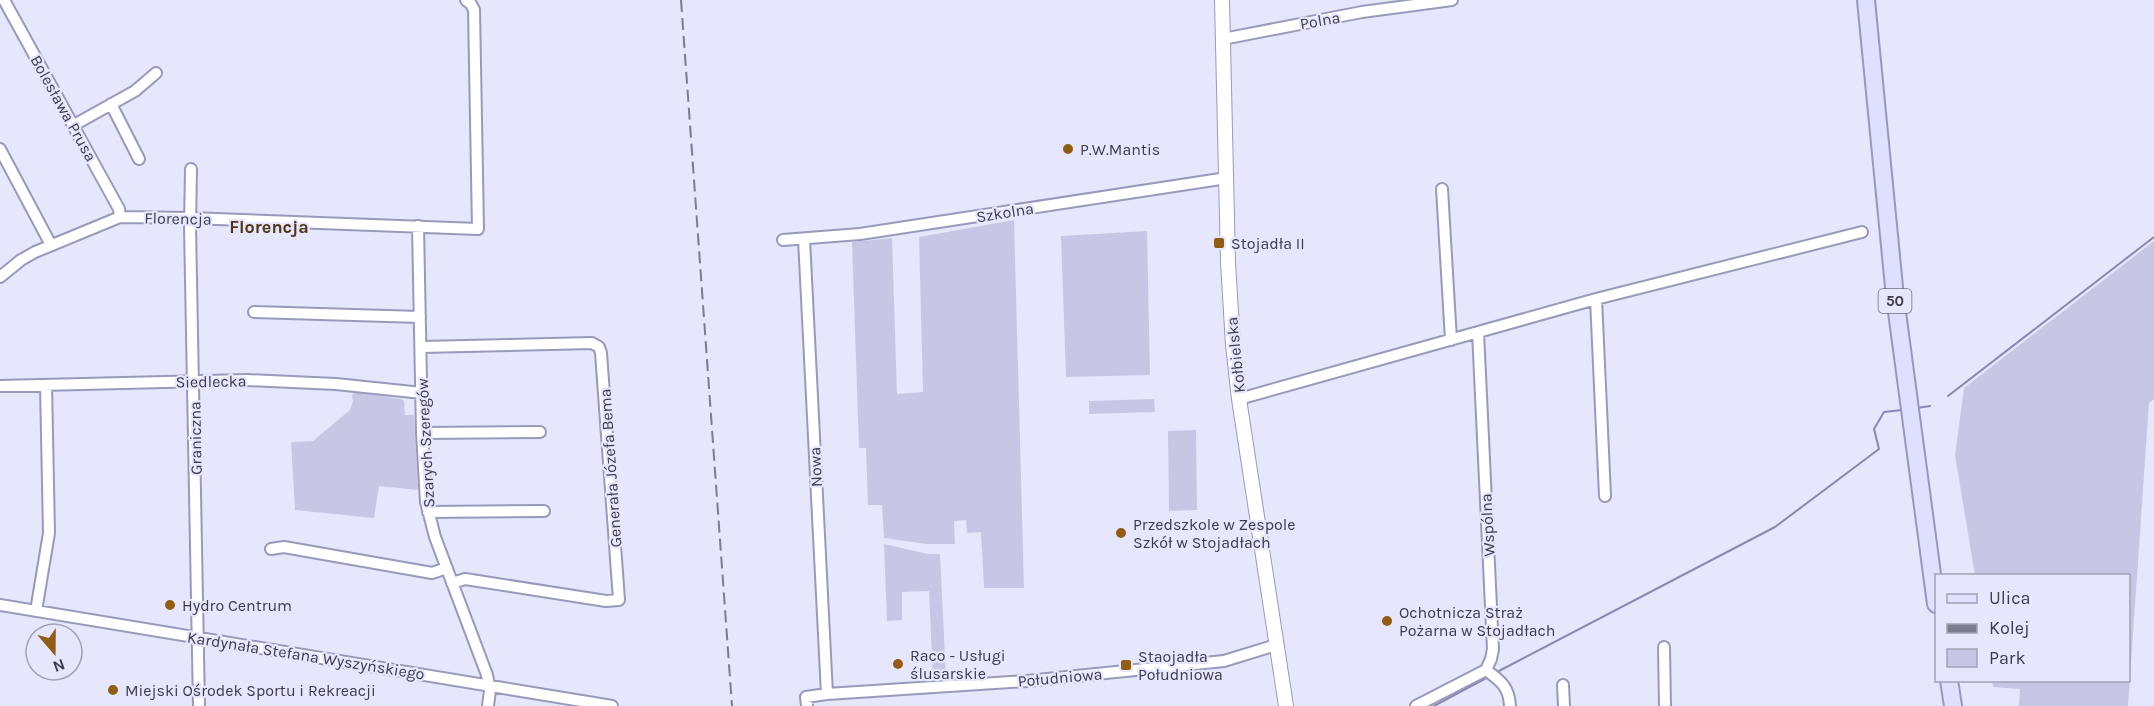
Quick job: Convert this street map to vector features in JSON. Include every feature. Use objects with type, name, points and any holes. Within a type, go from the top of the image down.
[{"type":"main road","name":"50","points":[[1866,0],[1895,297],[1935,597]]},
{"type":"main road","points":[[1949,682],[1953,706]]},
{"type":"street","name":"Bolesława Prusa","points":[[4,0],[119,209],[120,217]]},
{"type":"street","name":"Florencja","points":[[0,277],[21,260],[51,245],[120,217],[478,228],[474,10],[471,3],[466,0]]},
{"type":"street","name":"Kołbielska","points":[[1222,0],[1229,292],[1239,399],[1286,706]]},
{"type":"street","name":"Polna","points":[[1223,39],[1362,12],[1452,0]]},
{"type":"street","points":[[74,125],[135,91],[156,73]]},
{"type":"street","points":[[111,104],[139,159]]},
{"type":"street","points":[[0,149],[51,245]]},
{"type":"street","name":"Graniczna","points":[[191,169],[199,706]]},
{"type":"street","name":"Szkolna","points":[[783,240],[860,234],[1227,178]]},
{"type":"street","points":[[1442,189],[1451,340]]},
{"type":"street","name":"Szarych Szeregów","points":[[418,226],[425,492],[435,537],[486,671],[490,690],[488,706]]},
{"type":"street","points":[[1239,399],[1596,299],[1862,232]]},
{"type":"street","name":"Nowa","points":[[804,239],[826,694]]},
{"type":"street","points":[[1596,299],[1605,496]]},
{"type":"street","points":[[255,312],[420,317]]},
{"type":"street","name":"Wspólna","points":[[1478,332],[1492,649],[1489,672]]},
{"type":"street","name":"Generała Józefa Bema","points":[[421,347],[592,343],[599,347],[602,353],[619,600],[606,601],[465,579],[452,583]]},
{"type":"street","name":"Siedlecka","points":[[0,386],[274,380],[422,393]]},
{"type":"street","points":[[36,611],[50,533],[46,385]]},
{"type":"street","points":[[422,433],[540,432]]},
{"type":"street","points":[[428,512],[544,511]]},
{"type":"street","points":[[271,549],[284,547],[432,573],[447,568]]},
{"type":"street","name":"Kardynała Stefana Wyszyńskiego","points":[[0,605],[612,706]]},
{"type":"street","name":"Południowa","points":[[806,702],[826,694],[1027,681],[1224,661],[1276,645]]},
{"type":"street","points":[[1664,647],[1665,706]]},
{"type":"street","points":[[1416,706],[1489,672],[1505,685],[1509,694],[1510,706]]},
{"type":"street","points":[[1563,685],[1564,706]]},
{"type":"green space","points":[[1014,220],[1024,588],[984,588],[981,532],[967,533],[966,520],[954,521],[955,544],[927,544],[884,538],[882,505],[868,505],[866,448],[859,448],[852,242],[892,238],[897,394],[923,392],[919,237]]},
{"type":"green space","points":[[1147,231],[1150,375],[1066,377],[1061,236]]},
{"type":"green space","points":[[2154,241],[2154,399],[2149,403],[2130,677],[2130,574],[1975,574],[1955,455],[1964,388]]},
{"type":"green space","points":[[356,392],[401,399],[404,401],[405,415],[414,415],[418,490],[379,486],[374,518],[295,510],[291,442],[313,441],[350,410],[352,395]]},
{"type":"green space","points":[[1154,399],[1155,412],[1089,414],[1089,401]]},
{"type":"green space","points":[[1196,430],[1197,510],[1169,511],[1168,431]]},
{"type":"green space","points":[[884,544],[928,554],[940,554],[946,677],[933,679],[929,591],[902,592],[902,620],[887,621]]},
{"type":"green space","points":[[1992,682],[2130,682],[2128,706],[2019,706],[2020,689],[1993,687]]},
{"type":"waterway","points":[[1948,396],[2154,237]]},
{"type":"waterway","points":[[1917,408],[1930,406]]},
{"type":"waterway","points":[[1495,673],[1775,527],[1879,449],[1874,429],[1884,412],[1902,410]]},
{"type":"waterway","points":[[1434,706],[1490,676]]},
{"type":"railway","points":[[681,0],[732,706]]},
{"type":"place","name":"P.W.Mantis","points":[[1068,149]]},
{"type":"place","name":"Stojadła II","points":[[1219,243]]},
{"type":"place","name":"Przedszkole w Zespole Szkół w Stojadłach","points":[[1121,533]]},
{"type":"place","name":"Hydro Centrum","points":[[170,605]]},
{"type":"place","name":"Ochotnicza Straż Pożarna w Stojadłach","points":[[1387,621]]},
{"type":"place","name":"Raco - Usługi ślusarskie","points":[[898,664]]},
{"type":"place","name":"Staojadła Południowa","points":[[1126,665]]},
{"type":"place","name":"Miejski Ośrodek Sportu i Rekreacji","points":[[113,690]]},
{"type":"district","name":"Florencja","points":[[269,227]]}]
